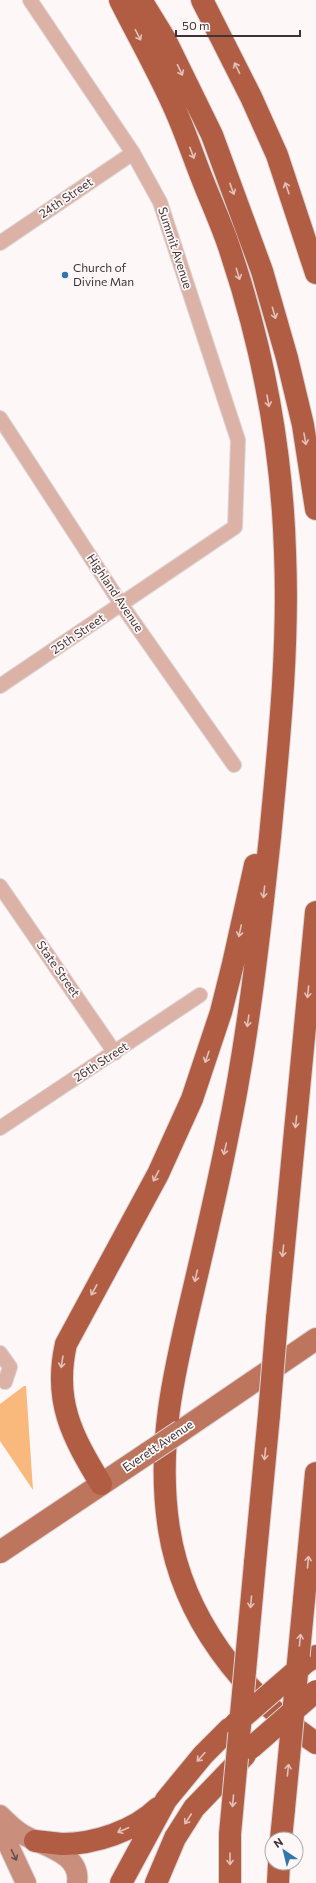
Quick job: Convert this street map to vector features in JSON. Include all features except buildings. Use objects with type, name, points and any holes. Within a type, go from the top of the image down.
[{"type":"highway","points":[[120,0],[174,108],[230,251],[254,336],[268,396],[282,498],[285,550],[286,648],[278,756],[257,958],[247,1030],[228,1138],[173,1373],[166,1422],[164,1464],[165,1500],[169,1533],[178,1570],[194,1610],[212,1642],[238,1674],[281,1718],[316,1743]]},
{"type":"highway","points":[[141,0],[165,39],[212,135],[262,271],[287,358],[302,426],[316,509]]},
{"type":"highway","points":[[202,0],[245,84],[273,148],[316,273]]},
{"type":"highway","points":[[300,224],[316,251]]},
{"type":"highway","points":[[101,1484],[78,1444],[68,1420],[62,1395],[60,1375],[66,1344],[158,1174],[183,1119],[206,1060],[221,1012],[233,964],[278,756]]},
{"type":"highway","points":[[230,1883],[230,1834],[254,1563],[316,912]]},
{"type":"highway","points":[[282,1831],[316,1473]]},
{"type":"highway","points":[[34,1841],[62,1844],[103,1838],[136,1824],[150,1816],[166,1800],[202,1755],[229,1729],[311,1659]]},
{"type":"highway","points":[[156,1883],[175,1838],[194,1808],[251,1748],[316,1691]]},
{"type":"highway","points":[[121,1883],[166,1800]]},
{"type":"highway","points":[[278,1883],[279,1871]]},
{"type":"main road","name":"Everett Avenue","points":[[0,1552],[316,1339]]},
{"type":"main road","points":[[0,1815],[19,1832],[34,1841],[59,1851],[69,1859],[74,1865],[78,1877],[77,1883]]},
{"type":"main road","points":[[0,1827],[26,1883]]},
{"type":"street","name":"Summit Avenue","points":[[30,0],[133,153],[160,202],[238,440],[235,527]]},
{"type":"street","name":"24th Street","points":[[0,243],[133,153]]},
{"type":"street","name":"Highland Avenue","points":[[0,418],[121,604],[234,765]]},
{"type":"street","name":"25th Street","points":[[0,686],[235,527]]},
{"type":"street","name":"State Street","points":[[0,886],[115,1053]]},
{"type":"street","name":"26th Street","points":[[0,1128],[115,1053],[200,995]]},
{"type":"street","points":[[0,1353],[10,1367],[5,1382]]},
{"type":"shaded area","points":[[26,1386],[33,1490],[0,1441],[0,1404]]},
{"type":"place","name":"Church of Divine Man","points":[[65,275]]}]
